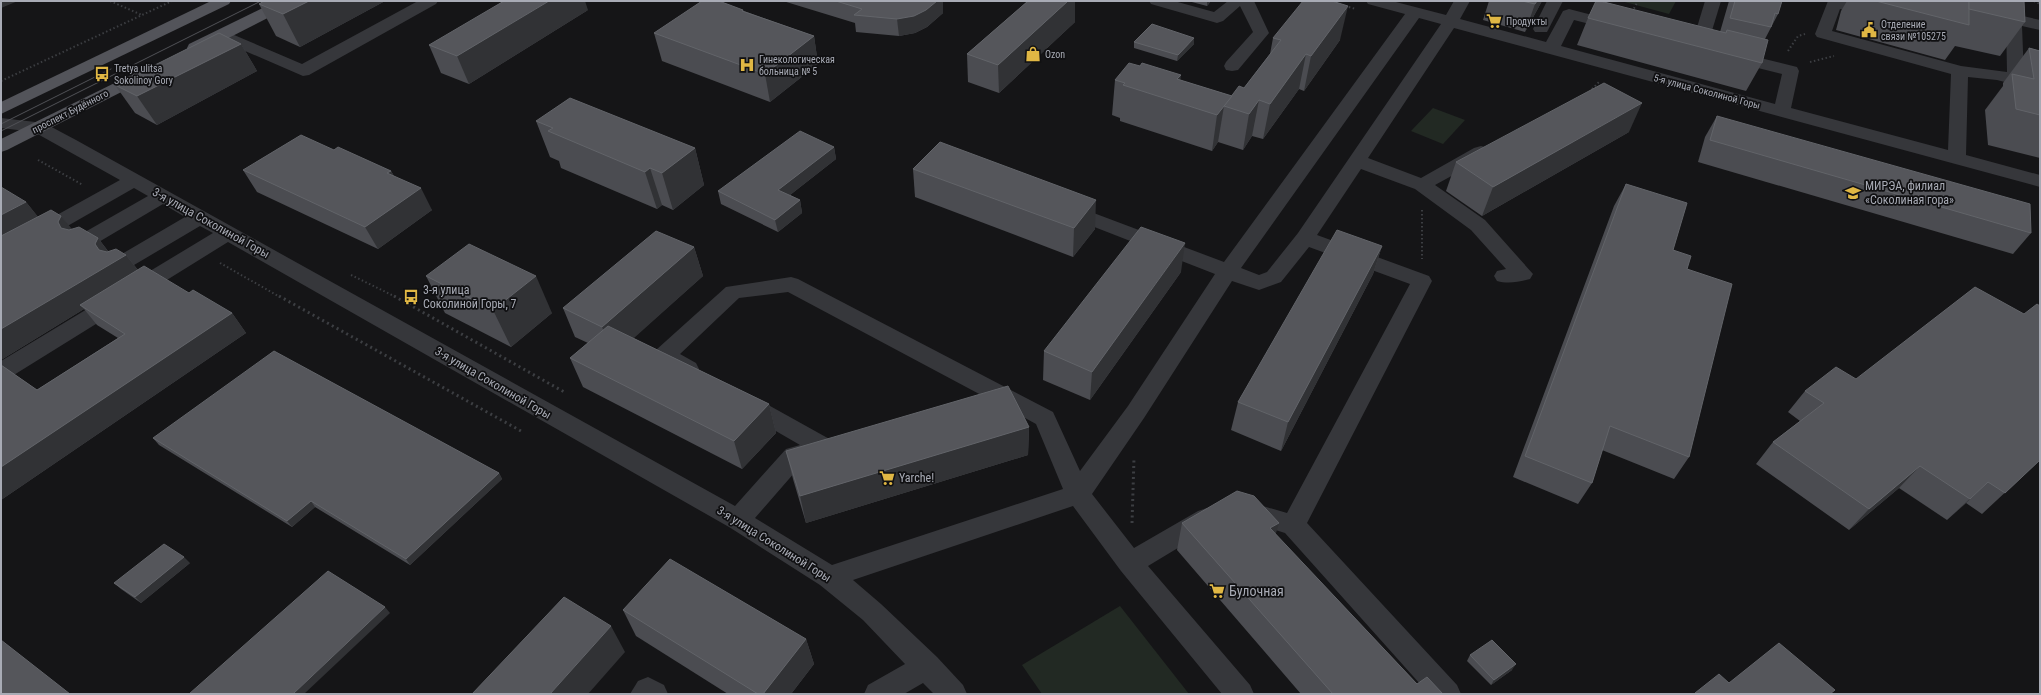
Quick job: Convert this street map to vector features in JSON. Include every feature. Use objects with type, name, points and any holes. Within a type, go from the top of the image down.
[{"type":"main road","points":[[1,109],[223,1]]},
{"type":"main road","points":[[182,55],[289,1]]},
{"type":"main road","name":"проспект Будённого","points":[[1,146],[155,68]]},
{"type":"street","points":[[221,35],[303,71],[430,1]]},
{"type":"street","points":[[1157,1],[1217,18],[1237,1]]},
{"type":"street","points":[[1232,66],[1261,33],[1246,1]]},
{"type":"street","name":"5-я улица Соколиной Горы","points":[[1374,1],[2040,181]]},
{"type":"street","points":[[1051,203],[1259,283],[1274,277],[1305,238],[1358,161],[1450,22],[1462,1]]},
{"type":"street","points":[[1541,29],[1555,1]]},
{"type":"street","points":[[1713,1],[1691,45],[1791,71],[1782,111]]},
{"type":"street","points":[[1909,1],[1903,20],[1834,3],[1823,34],[1960,71],[1998,75],[2040,86]]},
{"type":"street","points":[[829,577],[1078,494],[1136,412],[1228,271],[1415,12]]},
{"type":"street","points":[[2016,80],[2018,13],[2040,25]]},
{"type":"street","points":[[1551,49],[1569,14],[1631,30]]},
{"type":"street","points":[[1957,158],[1960,71]]},
{"type":"street","name":"3-я улица Соколиной Горы","points":[[1,123],[38,127],[135,180],[738,520],[829,577],[872,612],[953,694]]},
{"type":"street","points":[[1422,185],[1497,143]]},
{"type":"street","points":[[1358,161],[1422,185],[1478,225],[1523,274],[1504,276]]},
{"type":"street","points":[[1,255],[135,180]]},
{"type":"street","points":[[85,240],[163,196]]},
{"type":"street","points":[[122,263],[200,217]]},
{"type":"street","points":[[1,372],[228,233]]},
{"type":"street","points":[[1293,525],[1422,281],[1305,238]]},
{"type":"street","points":[[704,379],[664,356],[733,292],[791,284],[1045,418],[1078,494],[1130,562],[1240,694]]},
{"type":"street","points":[[731,394],[836,445],[794,456],[738,520]]},
{"type":"street","points":[[970,408],[1007,398]]},
{"type":"street","points":[[1130,562],[1228,506],[1293,525],[1447,694]]},
{"type":"street","points":[[878,694],[927,666]]},
{"type":"street","points":[[644,694],[648,690],[654,694]]},
{"type":"path","points":[[110,1],[142,15]]},
{"type":"path","points":[[1,81],[172,1]]},
{"type":"path","points":[[2018,13],[2040,4]]},
{"type":"path","points":[[1592,89],[1604,77]]},
{"type":"path","points":[[38,160],[104,197]]},
{"type":"path","points":[[1422,185],[1422,281]]},
{"type":"path","points":[[198,251],[521,431]]},
{"type":"path","points":[[1130,562],[1134,451]]},
{"type":"shaded area","points":[[1621,1],[1676,1],[1669,14]]},
{"type":"shaded area","points":[[1433,108],[1465,120],[1443,144],[1411,131]]},
{"type":"shaded area","points":[[1120,606],[1189,694],[1042,694],[1022,665]]},
{"type":"building","points":[[264,1],[309,1],[283,14],[259,4]]},
{"type":"building","points":[[504,1],[549,1],[457,56],[429,45]]},
{"type":"building","points":[[702,1],[719,1],[743,10],[742,11],[814,36],[765,74],[654,33]]},
{"type":"building","points":[[836,1],[937,1],[926,10],[914,16],[897,19],[854,15],[862,9]]},
{"type":"building","points":[[1028,1],[1068,1],[998,65],[967,54]]},
{"type":"building","points":[[1303,1],[1332,1],[1348,6],[1311,56],[1306,54],[1270,104],[1259,100],[1249,114],[1224,106],[1239,86],[1244,88],[1281,40],[1273,38]]},
{"type":"building","points":[[1522,1],[1537,1],[1535,4]]},
{"type":"building","points":[[1596,1],[1726,33],[1727,30],[1768,40],[1762,63],[1588,18]]},
{"type":"building","points":[[1735,1],[1782,1],[1778,14],[1775,13],[1771,27],[1730,18]]},
{"type":"building","points":[[1876,1],[1969,1],[1969,25]]},
{"type":"building","points":[[1969,1],[2024,1],[2025,22],[1969,9]]},
{"type":"building","points":[[1152,24],[1194,38],[1178,55],[1134,42]]},
{"type":"building","points":[[219,33],[241,44],[137,96],[115,85]]},
{"type":"building","points":[[2029,48],[2040,51],[2040,115],[2016,109],[2012,74],[2034,79]]},
{"type":"building","points":[[1129,63],[1140,66],[1142,63],[1181,75],[1177,79],[1232,96],[1217,115],[1123,85],[1125,83],[1115,80]]},
{"type":"building","points":[[1604,83],[1642,103],[1493,187],[1456,162]]},
{"type":"building","points":[[570,98],[695,148],[662,173],[650,168],[645,172],[548,131],[553,128],[536,121]]},
{"type":"building","points":[[1717,116],[2030,204],[2031,233],[1710,140]]},
{"type":"building","points":[[800,131],[834,147],[778,190],[800,200],[775,220],[718,191]]},
{"type":"building","points":[[301,135],[334,150],[338,147],[391,171],[387,173],[421,188],[365,227],[243,170]]},
{"type":"building","points":[[940,142],[1096,200],[1074,228],[913,169]]},
{"type":"building","points":[[1626,184],[1687,203],[1673,250],[1691,256],[1687,269],[1732,284],[1689,457],[1610,426],[1592,483],[1525,456]]},
{"type":"building","points":[[1,187],[26,202],[1,215]]},
{"type":"building","points":[[51,210],[61,216],[58,222],[61,228],[69,230],[79,227],[98,238],[95,244],[99,250],[107,252],[116,249],[126,255],[1,329],[1,236]]},
{"type":"building","points":[[1141,227],[1185,243],[1092,372],[1044,351]]},
{"type":"building","points":[[1337,230],[1382,246],[1288,422],[1238,402]]},
{"type":"building","points":[[656,231],[694,247],[602,327],[563,308]]},
{"type":"building","points":[[469,244],[536,276],[493,310],[426,276]]},
{"type":"building","points":[[144,266],[189,293],[193,290],[232,313],[1,467],[1,365],[37,390],[125,334],[80,305]]},
{"type":"building","points":[[1975,287],[2024,314],[2037,304],[2040,306],[2040,460],[2005,493],[1988,482],[1970,499],[1920,466],[1869,509],[1773,442],[1824,403],[1805,391],[1836,367],[1856,379]]},
{"type":"building","points":[[608,326],[769,404],[734,441],[570,358]]},
{"type":"building","points":[[274,351],[499,473],[406,559],[311,501],[287,521],[153,438]]},
{"type":"building","points":[[1008,386],[1029,427],[800,496],[786,451]]},
{"type":"building","points":[[1237,491],[1254,496],[1279,523],[1270,528],[1417,684],[1427,677],[1443,694],[1333,694],[1182,523]]},
{"type":"building","points":[[164,544],[184,557],[135,597],[114,583]]},
{"type":"building","points":[[670,559],[806,639],[763,694],[758,694],[623,610]]},
{"type":"building","points":[[328,571],[385,607],[293,694],[189,694]]},
{"type":"building","points":[[564,597],[611,626],[550,694],[472,694]]},
{"type":"building","points":[[1,640],[70,694],[1,694]]},
{"type":"building","points":[[1492,640],[1516,664],[1494,680],[1470,655]]},
{"type":"building","points":[[1779,643],[1835,690],[1830,694],[1695,693],[1719,674],[1729,683]]},
{"type":"tram line","points":[[1,131],[261,1]]},
{"type":"tram line","points":[[1,124],[111,69]]},
{"type":"place","name":"Продукты","points":[[1494,21]]},
{"type":"place","name":"Отделение связи №105275","points":[[1869,30]]},
{"type":"place","name":"Ozon","points":[[1033,54]]},
{"type":"place","name":"Гинекологическая больница № 5","points":[[747,65]]},
{"type":"place","name":"Tretya ulitsa Sokolinoy Gory","points":[[102,74]]},
{"type":"place","name":"МИРЭА, филиал «Соколиная гора»","points":[[1853,193]]},
{"type":"place","name":"3-я улица Соколиной Горы, 7","points":[[411,297]]},
{"type":"place","name":"Yarche!","points":[[887,478]]},
{"type":"place","name":"Булочная","points":[[1217,591]]}]
